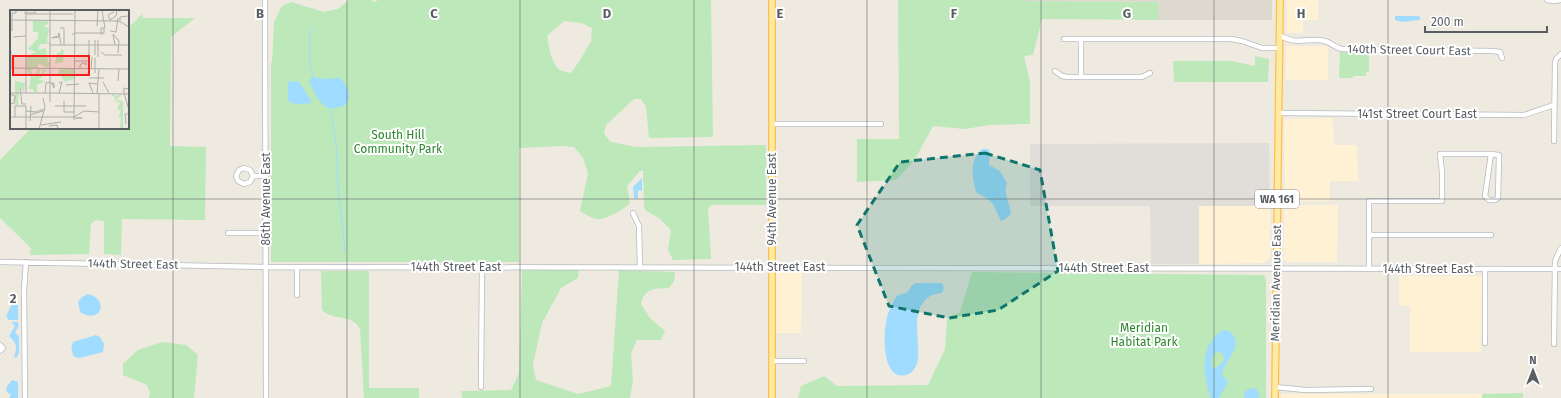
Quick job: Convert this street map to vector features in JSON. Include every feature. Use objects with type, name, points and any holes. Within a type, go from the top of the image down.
[{"type":"main road","name":"94th Avenue East","points":[[772,0],[772,398]]},
{"type":"main road","name":"Meridian Avenue East","points":[[1275,398],[1280,0]]},
{"type":"street","name":"86th Avenue East","points":[[265,0],[267,233],[266,398]]},
{"type":"street","points":[[1547,0],[1561,0]]},
{"type":"street","name":"140th Street Court East","points":[[1279,35],[1290,40],[1323,41],[1342,49],[1493,51],[1500,52],[1502,58]]},
{"type":"street","points":[[1064,39],[1231,39],[1262,48],[1279,47],[1290,40]]},
{"type":"street","points":[[1081,39],[1081,77]]},
{"type":"street","points":[[1554,141],[1555,63],[1560,54]]},
{"type":"street","points":[[1055,71],[1062,76],[1081,77],[1142,77],[1150,73]]},
{"type":"street","name":"141st Street Court East","points":[[1278,113],[1524,115],[1554,105]]},
{"type":"street","points":[[772,124],[881,124]]},
{"type":"street","points":[[1369,269],[1369,201],[1442,200],[1442,172],[1440,154],[1491,154],[1499,155],[1498,198],[1492,201],[1487,199],[1485,196],[1491,154]]},
{"type":"street","points":[[253,176],[266,176]]},
{"type":"street","points":[[633,213],[639,226],[640,267]]},
{"type":"street","points":[[228,234],[267,233]]},
{"type":"street","points":[[1369,235],[1491,235]]},
{"type":"street","points":[[1554,344],[1555,261],[1561,248]]},
{"type":"street","name":"144th Street East","points":[[0,262],[267,267],[1561,269]]},
{"type":"street","points":[[24,398],[24,291],[26,262]]},
{"type":"street","points":[[297,267],[297,295]]},
{"type":"street","points":[[481,387],[482,267]]},
{"type":"street","points":[[1485,269],[1485,343]]},
{"type":"street","points":[[772,361],[804,361]]},
{"type":"street","points":[[1275,386],[1305,390],[1371,389]]},
{"type":"highlighted area","points":[[985,153],[1040,170],[1058,271],[998,310],[949,318],[889,306],[857,225],[900,162]]},
{"type":"shaded area","points":[[1026,0],[1272,0],[1272,20],[1158,20],[1158,2]]},
{"type":"shaded area","points":[[1287,0],[1318,0],[1318,20],[1303,20],[1303,33],[1287,33]]},
{"type":"shaded area","points":[[1286,46],[1328,46],[1328,80],[1286,80]]},
{"type":"shaded area","points":[[1333,118],[1334,145],[1357,145],[1358,181],[1330,181],[1330,201],[1285,201],[1284,121],[1287,119]]},
{"type":"shaded area","points":[[1269,143],[1270,206],[1199,206],[1199,264],[1151,264],[1150,206],[1030,206],[1030,144]]},
{"type":"shaded area","points":[[1284,205],[1338,205],[1337,262],[1287,262],[1284,260]]},
{"type":"shaded area","points":[[1199,206],[1270,206],[1270,258],[1264,263],[1199,264]]},
{"type":"shaded area","points":[[778,270],[802,270],[801,333],[775,333],[775,273]]},
{"type":"shaded area","points":[[1399,276],[1482,276],[1481,352],[1410,352],[1410,306],[1399,306]]},
{"type":"shaded area","points":[[1281,394],[1482,394],[1482,398],[1281,398]]},
{"type":"green space","name":"South Hill Community Park","points":[[349,0],[371,0],[375,2],[378,0],[711,0],[713,137],[649,138],[646,107],[641,99],[634,99],[606,125],[604,134],[611,142],[636,147],[766,145],[766,205],[712,205],[708,208],[711,259],[673,260],[668,250],[671,230],[659,218],[646,211],[644,207],[643,171],[640,171],[627,186],[630,203],[615,214],[601,219],[596,219],[580,211],[588,173],[583,158],[574,147],[562,146],[519,148],[519,262],[271,262],[271,63],[274,22],[282,6],[291,2],[324,12],[338,9]],"holes":[[[564,21],[581,23],[592,28],[591,41],[571,73],[563,71],[555,65],[547,36]]]},
{"type":"green space","points":[[898,0],[1158,2],[1158,20],[1042,19],[1033,55],[1024,56],[1030,82],[1030,124],[989,125],[965,129],[933,126],[914,161],[896,180],[857,182],[857,139],[899,139]]},
{"type":"green space","points":[[142,14],[143,18],[195,18],[171,37],[170,146],[206,147],[205,220],[122,219],[121,255],[104,254],[104,221],[96,220],[91,224],[89,254],[30,255],[31,248],[0,218],[0,160],[30,129],[129,129],[129,27]]},
{"type":"green space","points":[[1340,51],[1365,51],[1369,55],[1369,72],[1366,72],[1366,76],[1339,78]]},
{"type":"green space","points":[[1255,56],[1269,59],[1268,82],[1174,82],[1173,61],[1231,61],[1255,66]]},
{"type":"green space","points":[[522,270],[579,270],[578,278],[561,288],[542,323],[533,365],[536,380],[578,394],[611,386],[619,270],[675,272],[674,281],[669,288],[651,290],[645,294],[643,298],[641,304],[650,318],[665,331],[661,340],[637,340],[631,354],[633,381],[630,398],[462,398],[461,391],[511,390],[519,373]]},
{"type":"green space","points":[[321,271],[369,271],[369,388],[419,388],[419,398],[364,398],[360,329],[357,324],[348,319],[332,316],[322,310]]},
{"type":"green space","name":"Meridian Habitat Park","points":[[972,272],[1264,275],[1266,280],[1266,398],[798,398],[801,386],[824,376],[837,386],[928,385],[945,349],[947,318],[960,312]]},
{"type":"green space","points":[[162,342],[186,345],[198,355],[194,398],[149,398],[150,393],[147,385],[123,375],[123,364],[138,350]]},
{"type":"green space","points":[[1523,393],[1523,398],[1482,398],[1482,394]]},
{"type":"water","points":[[1395,16],[1418,16],[1421,18],[1419,20],[1402,22],[1395,20]]},
{"type":"water","points":[[312,77],[326,79],[339,78],[349,92],[347,103],[337,108],[328,108],[323,105],[318,99],[309,81]]},
{"type":"water","points":[[290,81],[299,82],[312,102],[300,104],[288,101],[288,83]]},
{"type":"water","points":[[982,149],[988,149],[990,152],[989,165],[1000,171],[1007,183],[1006,195],[1011,214],[1001,221],[993,204],[988,199],[976,192],[973,180],[973,164]]},
{"type":"water","points":[[642,178],[642,191],[638,190],[638,199],[634,198],[633,187]]},
{"type":"water","points":[[916,283],[942,283],[944,288],[942,293],[930,296],[922,304],[918,315],[917,362],[914,370],[906,375],[898,375],[889,365],[886,356],[885,330],[889,312],[896,298],[898,295],[907,293],[912,285]]},
{"type":"water","points":[[88,294],[95,297],[101,305],[98,313],[93,315],[87,315],[80,312],[78,302],[82,297]]},
{"type":"water","points":[[12,304],[18,305],[18,320],[9,320],[6,316]]},
{"type":"water","points":[[11,322],[18,322],[18,327],[15,333],[19,336],[19,353],[16,358],[14,356],[16,345],[9,336],[15,326]]},
{"type":"water","points":[[1224,330],[1231,332],[1235,338],[1236,344],[1235,349],[1223,369],[1222,375],[1227,380],[1227,384],[1219,398],[1211,398],[1205,375],[1205,359],[1210,344],[1219,333]],"holes":[[[1219,351],[1223,354],[1224,360],[1220,365],[1213,369],[1211,361],[1214,354]]]},
{"type":"water","points":[[96,335],[100,337],[104,344],[103,352],[80,358],[74,357],[71,348],[73,342]]},
{"type":"water","points":[[12,380],[18,382],[18,398],[9,398],[11,395],[6,391],[7,386]]},
{"type":"water","points":[[1256,388],[1259,398],[1244,398],[1245,392],[1248,389]]},
{"type":"waterway","points":[[310,28],[310,67],[314,77]]},
{"type":"waterway","points":[[330,107],[336,143],[338,187],[345,251]]}]
